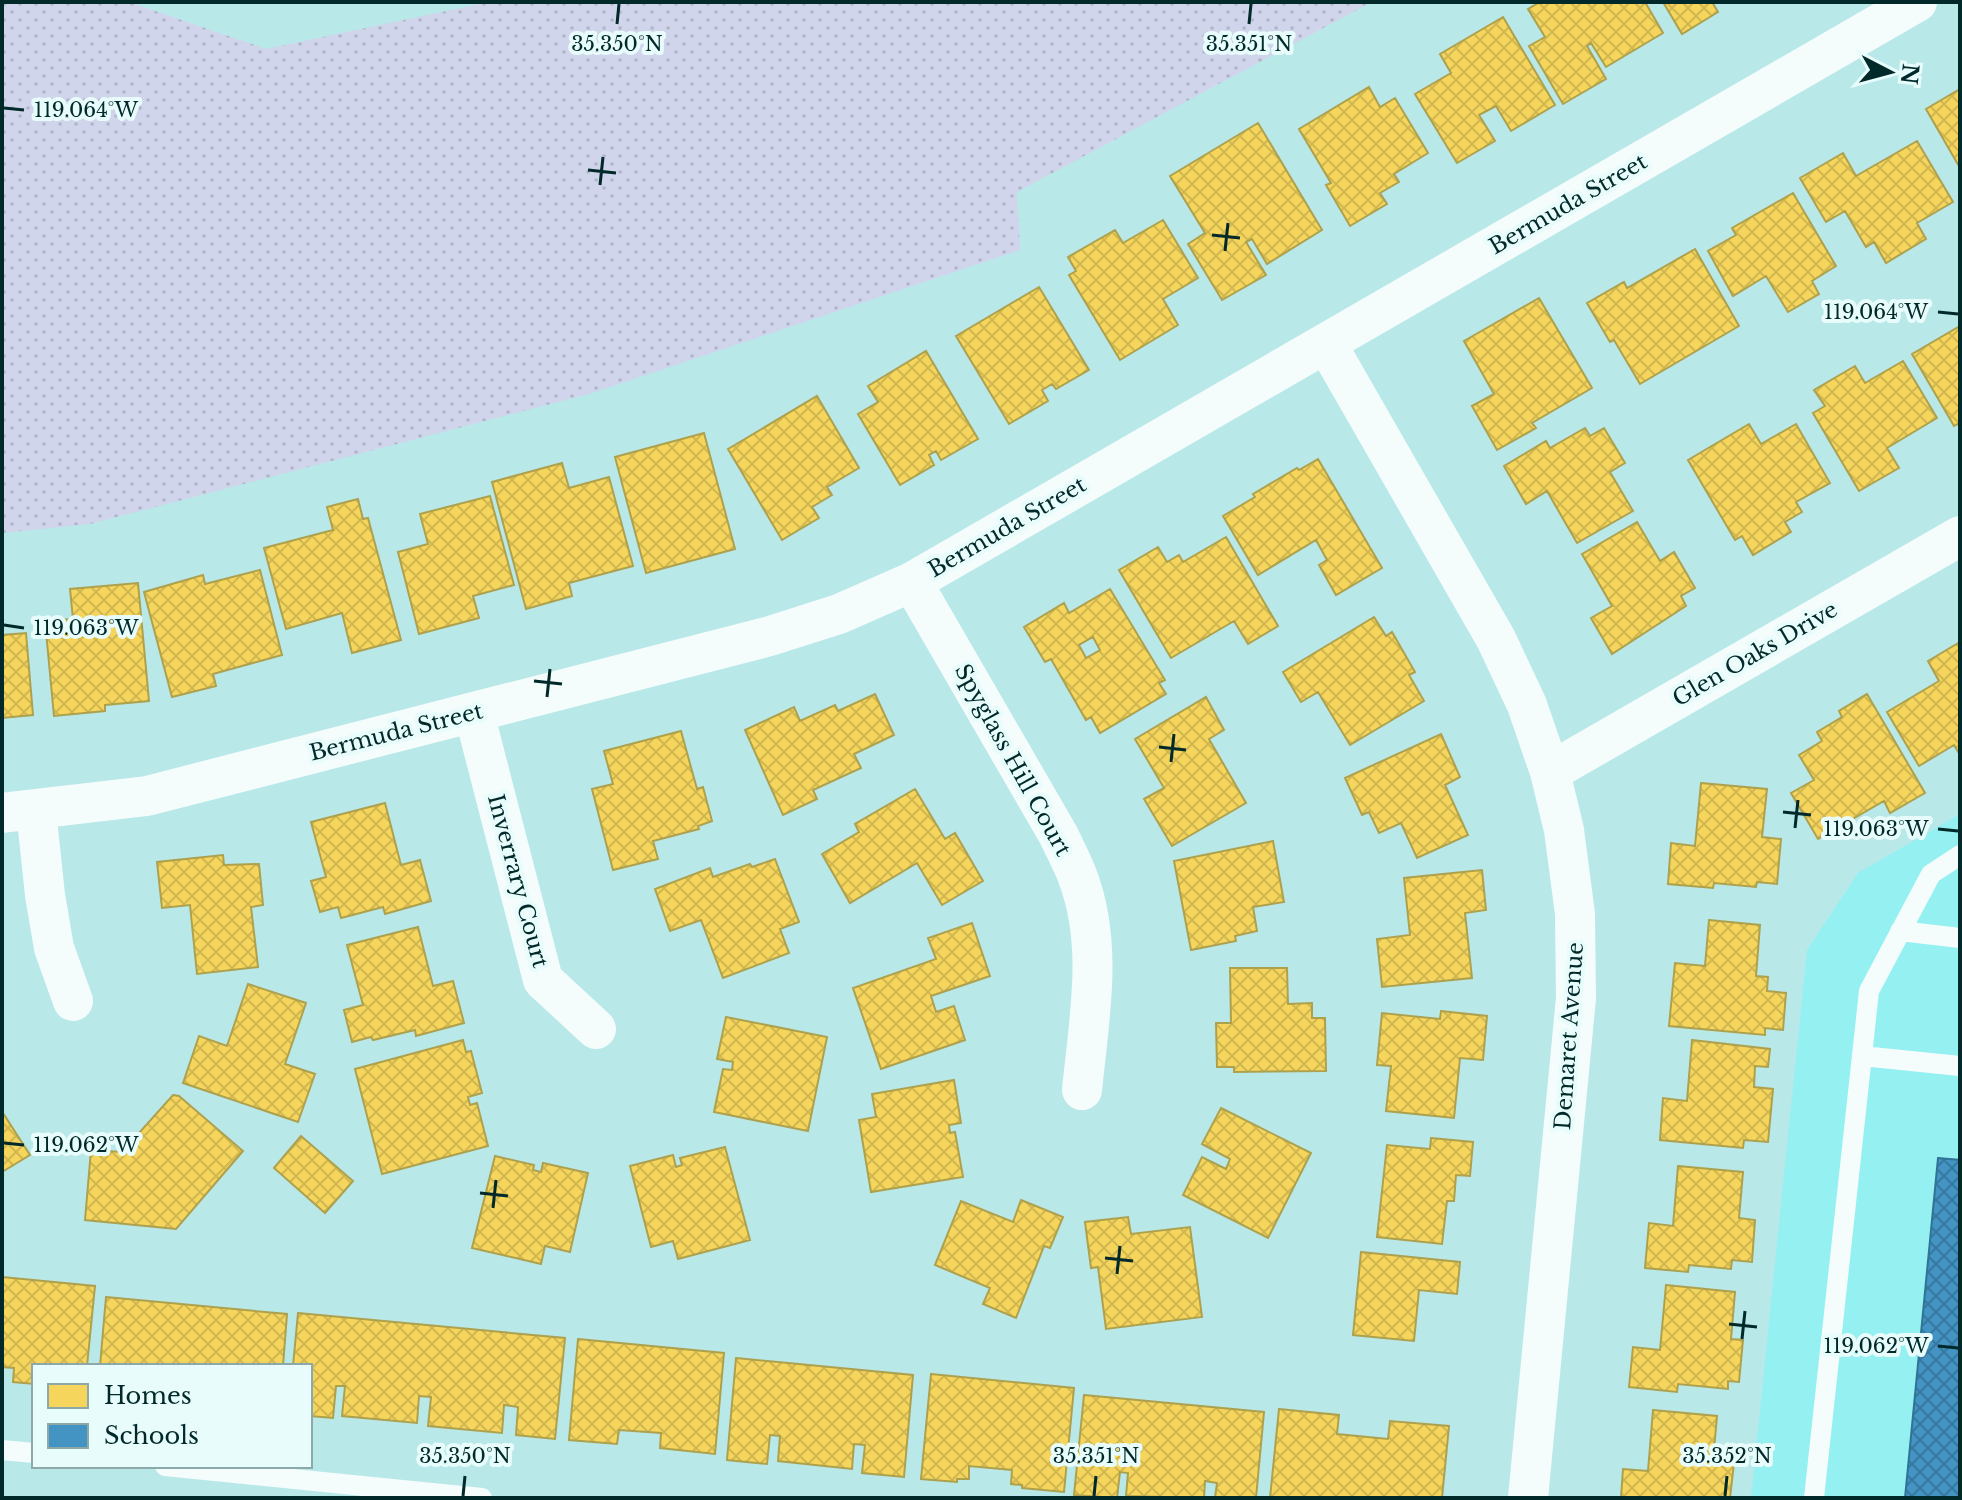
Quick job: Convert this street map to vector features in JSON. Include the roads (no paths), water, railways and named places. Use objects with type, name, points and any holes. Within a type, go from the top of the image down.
[{"type":"street","name":"Bermuda Street","points":[[19,812],[147,796],[770,636],[839,614],[912,582],[1917,2]]},
{"type":"street","name":"Demaret Avenue","points":[[1326,343],[1496,639],[1527,705],[1550,772],[1564,830],[1575,914],[1576,998],[1528,1498]]},
{"type":"street","name":"Glen Oaks Drive","points":[[1550,772],[1960,536]]},
{"type":"street","name":"Spyglass Hill Court","points":[[912,582],[1059,836],[1078,877],[1089,920],[1093,965],[1082,1090]]},
{"type":"street","name":"Inverrary Court","points":[[474,713],[543,980],[596,1029]]},
{"type":"street","points":[[19,812],[45,895],[54,948],[73,1001]]},
{"type":"lane","points":[[1814,1498],[1869,991],[1931,874],[1960,855]]},
{"type":"lane","points":[[1900,931],[1960,938]]},
{"type":"lane","points":[[1862,1056],[1960,1066]]},
{"type":"lane","points":[[2,1450],[32,1453]]},
{"type":"lane","points":[[185,1468],[482,1498]]}]
